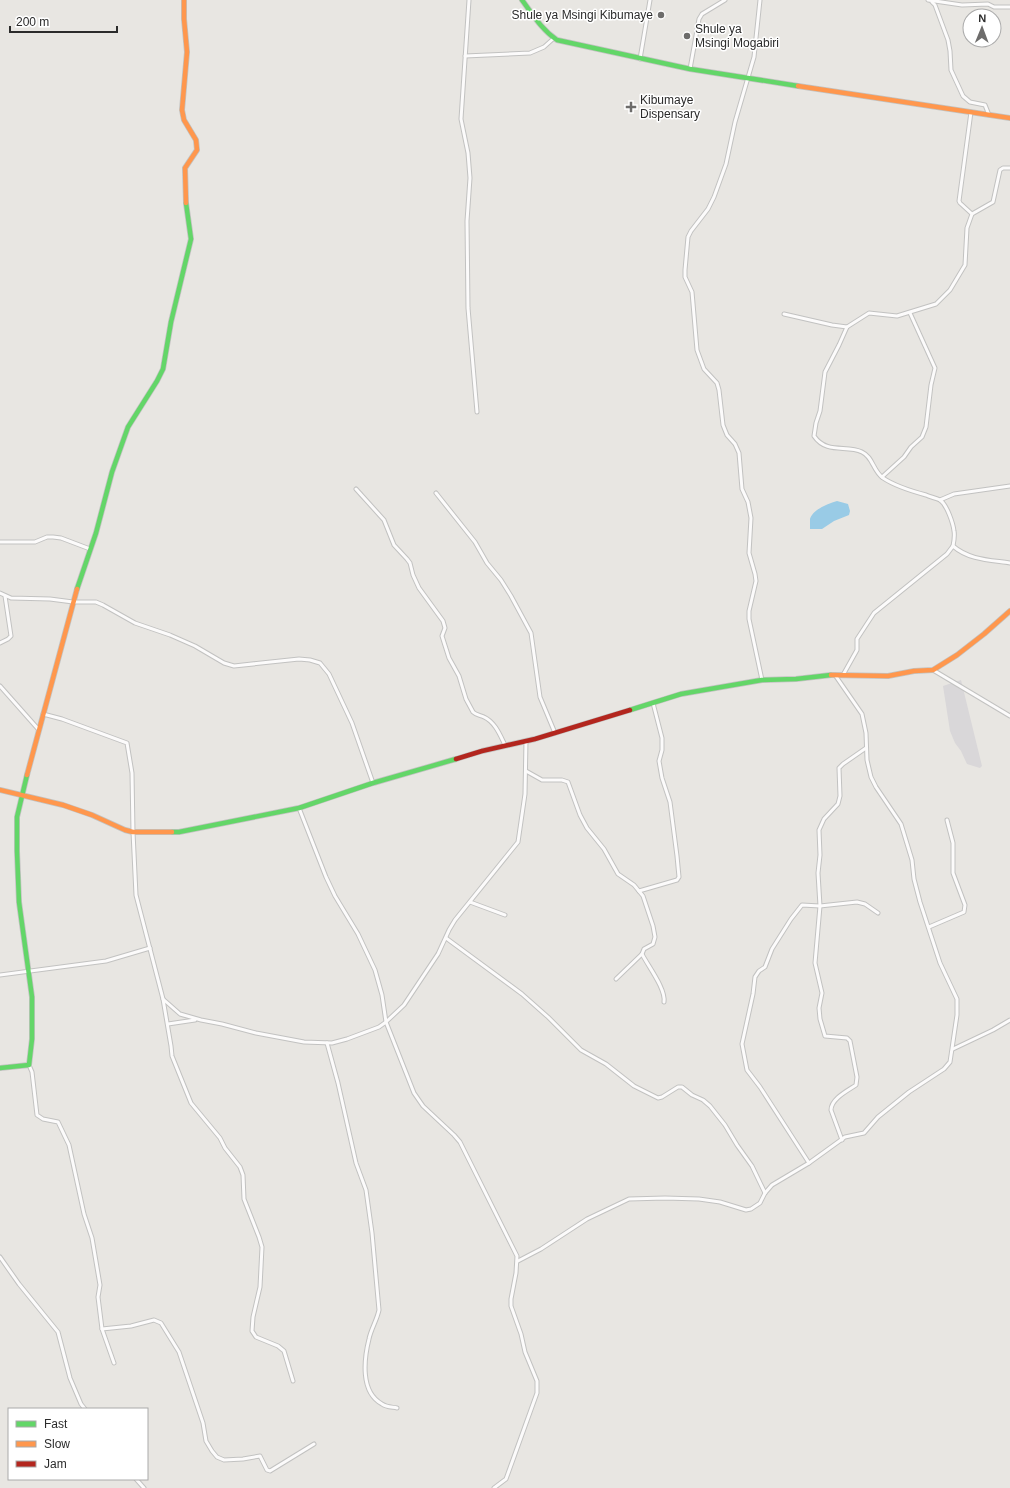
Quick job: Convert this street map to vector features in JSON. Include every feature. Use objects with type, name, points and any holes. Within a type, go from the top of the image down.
[{"type":"street","points":[[114,1363],[102,1329],[98,1297],[100,1285],[94,1251],[69,1145],[58,1122],[43,1119],[37,1115],[32,1072],[28,1065],[32,1039],[32,997],[27,970],[19,902],[17,833],[21,795],[65,638],[73,602],[96,533],[112,472],[128,427],[163,369],[171,322],[191,239],[185,192],[185,168],[197,150],[196,140],[184,120],[182,110],[187,52],[184,0]]},
{"type":"street","points":[[469,0],[461,119],[468,153],[470,178],[467,221],[468,308],[477,412]]},
{"type":"street","points":[[522,0],[540,25],[554,38],[640,60],[1010,118]]},
{"type":"street","points":[[640,60],[650,0]]},
{"type":"street","points":[[690,69],[699,19],[702,14],[725,0]]},
{"type":"street","points":[[760,0],[754,56],[734,122],[722,176],[708,209],[690,231],[688,237],[685,277],[692,292],[698,350],[704,369],[717,383],[723,425],[727,435],[735,444],[739,453],[742,489],[748,502],[752,518],[749,553],[756,581],[749,611],[749,619],[762,680]]},
{"type":"street","points":[[928,0],[932,2],[962,5],[988,4],[994,7],[1010,7]]},
{"type":"street","points":[[932,2],[935,5],[948,40],[951,70],[963,96],[970,102],[985,105],[989,115]]},
{"type":"street","points":[[465,56],[530,53],[544,47],[554,38]]},
{"type":"street","points":[[971,112],[959,201],[972,214]]},
{"type":"street","points":[[843,675],[857,650],[857,639],[874,613],[942,558],[953,546],[954,526],[948,510],[940,500],[908,490],[882,477],[874,467],[870,458],[863,452],[853,449],[832,448],[816,439],[814,436],[820,411],[825,372],[848,327],[869,313],[894,316],[910,313],[939,302],[958,278],[965,265],[967,228],[972,214],[994,202],[1000,170],[1003,168],[1010,168]]},
{"type":"street","points":[[882,477],[904,457],[911,447],[922,437],[926,427],[935,365],[923,344],[910,313]]},
{"type":"street","points":[[784,314],[832,325],[848,327]]},
{"type":"street","points":[[940,500],[954,494],[1010,486]]},
{"type":"street","points":[[356,489],[384,520],[394,545],[410,563],[413,575],[419,588],[443,621],[445,628],[442,636],[449,658],[460,676],[466,699],[473,712],[490,721],[505,745]]},
{"type":"street","points":[[436,493],[475,542],[487,563],[501,580],[527,625],[533,640],[540,697],[555,733]]},
{"type":"street","points":[[0,542],[35,542],[47,537],[53,537],[61,538],[90,549]]},
{"type":"street","points":[[953,546],[969,555],[983,559],[1010,563]]},
{"type":"street","points":[[0,593],[5,596],[19,598],[50,598],[73,602],[88,601],[104,605],[135,623],[170,635],[195,646],[224,663],[234,666],[299,660],[310,660],[320,663],[329,674],[352,723],[373,783]]},
{"type":"street","points":[[0,643],[8,640],[11,636],[5,596]]},
{"type":"street","points":[[0,790],[63,805],[133,832],[179,832],[299,808],[373,783],[505,745],[555,733],[681,694],[762,680],[796,679],[835,675],[888,676],[914,671],[933,670],[978,639],[1010,611]]},
{"type":"street","points":[[933,670],[1010,716]]},
{"type":"street","points":[[518,1261],[541,1249],[587,1219],[629,1199],[698,1199],[720,1202],[749,1210],[755,1208],[760,1203],[765,1192],[776,1182],[809,1163],[849,1136],[864,1133],[878,1118],[909,1092],[944,1069],[950,1062],[957,1015],[956,999],[940,963],[916,891],[912,860],[901,824],[871,777],[866,748],[865,723],[862,714],[835,675]]},
{"type":"street","points":[[0,686],[16,702],[39,730]]},
{"type":"street","points":[[639,891],[676,880],[679,877],[670,802],[662,778],[659,761],[662,750],[662,738],[653,703]]},
{"type":"street","points":[[43,714],[62,719],[127,743],[132,773],[136,895],[163,999],[173,1062],[191,1103],[220,1138],[225,1148],[238,1163],[243,1175],[244,1199],[262,1247],[261,1280],[253,1316],[253,1334],[260,1339],[278,1346],[284,1351],[293,1381]]},
{"type":"street","points":[[163,999],[180,1014],[284,1039],[304,1042],[326,1043],[347,1039],[379,1027],[404,1005],[438,954],[455,920],[518,842],[525,794],[526,741]]},
{"type":"street","points":[[842,1140],[830,1110],[832,1104],[838,1098],[856,1085],[857,1077],[850,1041],[847,1038],[825,1036],[820,1019],[819,1008],[822,992],[815,963],[820,906],[818,873],[819,830],[824,819],[838,804],[840,796],[839,768],[866,748]]},
{"type":"street","points":[[526,770],[542,780],[562,780],[568,782],[580,815],[587,828],[604,849],[618,874],[639,891],[648,910],[655,937],[653,944],[644,950],[642,954],[616,979]]},
{"type":"street","points":[[299,808],[326,877],[335,896],[358,934],[375,970],[382,995],[386,1022],[414,1093],[423,1106],[460,1142],[517,1256],[518,1261],[511,1299],[512,1310],[519,1327],[525,1352],[537,1381],[537,1393],[506,1479],[494,1488]]},
{"type":"street","points":[[929,927],[948,920],[964,912],[965,910],[965,905],[953,873],[953,843],[947,820]]},
{"type":"street","points":[[470,902],[505,915]]},
{"type":"street","points":[[809,1163],[760,1087],[750,1075],[745,1063],[742,1044],[756,974],[765,967],[772,949],[802,905],[820,906],[862,902],[878,913]]},
{"type":"street","points":[[446,938],[522,994],[548,1017],[581,1050],[606,1064],[628,1082],[658,1098],[680,1087],[710,1106],[725,1125],[752,1166],[765,1192]]},
{"type":"street","points":[[0,975],[27,970],[106,961],[150,948]]},
{"type":"street","points":[[642,954],[659,984],[664,1002]]},
{"type":"street","points":[[168,1024],[189,1020],[201,1020]]},
{"type":"street","points":[[953,1048],[993,1030],[1010,1020]]},
{"type":"street","points":[[326,1043],[338,1083],[356,1163],[366,1190],[372,1233],[379,1310],[367,1348],[365,1371],[366,1381],[369,1390],[380,1404],[396,1408]]},
{"type":"street","points":[[0,1068],[28,1065]]},
{"type":"street","points":[[0,1257],[19,1284],[58,1332],[70,1378],[84,1408]]},
{"type":"street","points":[[102,1329],[131,1326],[154,1320],[161,1323],[180,1352],[203,1423],[208,1446],[217,1457],[224,1460],[230,1460],[260,1456],[267,1470],[270,1471],[314,1444]]},
{"type":"street","points":[[137,1480],[144,1488]]},
{"type":"shaded area","points":[[961,680],[982,766],[980,768],[967,764],[950,731],[943,686]]},
{"type":"water","points":[[837,501],[848,504],[850,511],[849,515],[834,521],[822,529],[810,529],[810,519],[814,512],[821,507]]},
{"type":"traffic: fast","points":[[522,0],[542,27],[557,40],[690,69],[798,86]]},
{"type":"traffic: fast","points":[[77,589],[96,533],[112,472],[128,427],[163,369],[171,322],[191,239],[186,203]]},
{"type":"traffic: fast","points":[[630,710],[681,694],[762,680],[796,679],[831,675]]},
{"type":"traffic: fast","points":[[172,832],[179,832],[299,808],[373,783],[456,759]]},
{"type":"traffic: fast","points":[[0,1068],[29,1065],[32,1039],[32,997],[19,902],[17,851],[17,817],[27,775]]},
{"type":"traffic: slow","points":[[184,0],[187,52],[182,110],[184,120],[196,140],[197,150],[185,168],[186,203]]},
{"type":"traffic: slow","points":[[798,86],[1010,118]]},
{"type":"traffic: slow","points":[[27,775],[77,589]]},
{"type":"traffic: slow","points":[[831,675],[888,676],[914,671],[933,670],[957,655],[1010,611]]},
{"type":"traffic: slow","points":[[0,790],[63,805],[133,832],[172,832]]},
{"type":"traffic: jam","points":[[456,759],[482,751],[535,739],[630,710]]},
{"type":"place","name":"Shule ya Msingi Kibumaye","points":[[661,15]]},
{"type":"place","name":"Shule ya Msingi Mogabiri","points":[[687,36]]},
{"type":"place","name":"Kibumaye Dispensary","points":[[631,107]]}]
